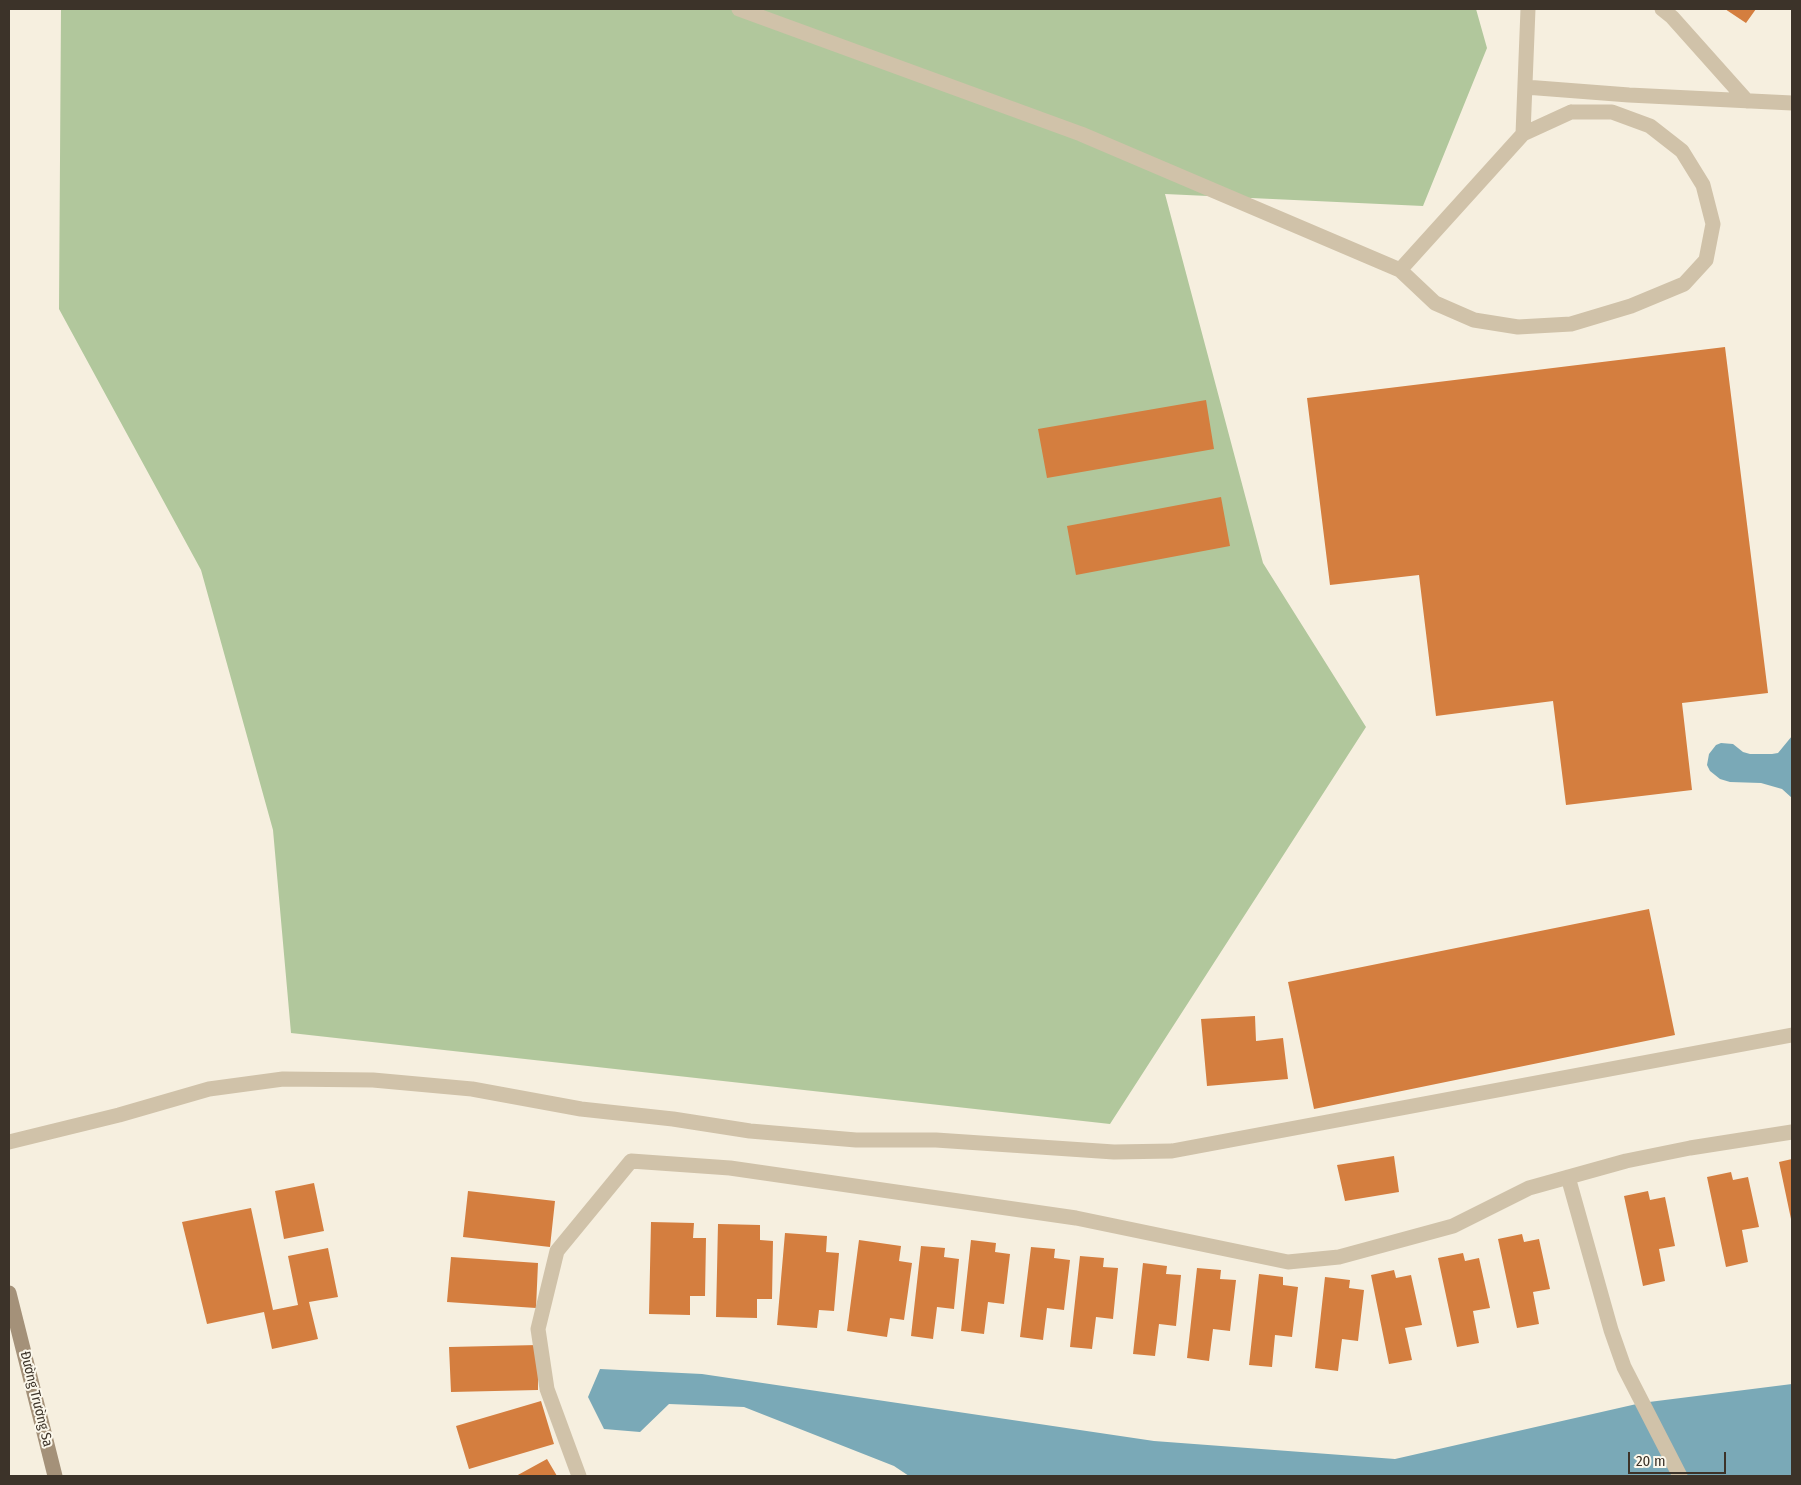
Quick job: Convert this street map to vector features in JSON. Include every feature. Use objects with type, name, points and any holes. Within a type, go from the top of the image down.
[{"type":"main road","name":"Đường Trường Sa","points":[[9,1293],[55,1476]]},
{"type":"lane","points":[[739,9],[1081,134],[1400,270],[1435,303],[1474,320],[1518,327],[1571,324],[1631,306],[1684,284],[1706,260],[1713,224],[1703,185],[1682,151],[1650,126],[1612,112],[1571,112],[1523,134],[1400,270]]},
{"type":"lane","points":[[1523,134],[1528,9]]},
{"type":"lane","points":[[1662,9],[1672,17],[1748,102]]},
{"type":"lane","points":[[1524,87],[1748,102],[1792,103]]},
{"type":"lane","points":[[9,1142],[119,1115],[209,1089],[283,1079],[372,1080],[472,1089],[581,1109],[673,1119],[750,1131],[856,1140],[936,1140],[1114,1152],[1172,1151],[1792,1035]]},
{"type":"lane","points":[[579,1476],[547,1389],[538,1329],[557,1250],[631,1161],[730,1168],[1076,1218],[1288,1262],[1339,1258],[1453,1226],[1529,1188],[1568,1177],[1690,1148],[1792,1132]]},
{"type":"lane","points":[[1568,1177],[1611,1330],[1624,1367],[1680,1476]]},
{"type":"green space","points":[[61,9],[1476,9],[1487,48],[1423,206],[1165,194],[1263,563],[1366,727],[1110,1124],[291,1033],[273,830],[201,570],[59,309]]},
{"type":"water","points":[[1792,736],[1792,798],[1782,789],[1761,783],[1730,782],[1720,779],[1710,771],[1707,765],[1709,754],[1716,745],[1721,743],[1733,744],[1743,752],[1750,754],[1772,754],[1778,753]]},
{"type":"water","points":[[600,1369],[702,1374],[1154,1441],[1395,1459],[1641,1403],[1792,1384],[1792,1476],[909,1476],[894,1466],[744,1407],[669,1404],[640,1432],[604,1429],[588,1397]]},
{"type":"building","points":[[1725,9],[1756,9],[1746,23]]},
{"type":"building","points":[[1725,347],[1768,693],[1682,703],[1692,790],[1566,805],[1553,701],[1436,716],[1419,575],[1330,585],[1307,398]]},
{"type":"building","points":[[1206,400],[1214,449],[1047,478],[1038,429]]},
{"type":"building","points":[[1221,497],[1230,546],[1076,575],[1067,526]]},
{"type":"building","points":[[1649,909],[1675,1035],[1314,1109],[1288,982]]},
{"type":"building","points":[[1255,1016],[1256,1041],[1283,1038],[1288,1079],[1207,1086],[1201,1019]]},
{"type":"building","points":[[1394,1156],[1399,1192],[1345,1201],[1337,1165]]},
{"type":"building","points":[[1792,1159],[1792,1219],[1791,1219],[1779,1162]]},
{"type":"building","points":[[1731,1172],[1733,1180],[1748,1177],[1759,1227],[1742,1230],[1748,1262],[1726,1267],[1707,1177]]},
{"type":"building","points":[[314,1183],[324,1231],[284,1239],[275,1191]]},
{"type":"building","points":[[468,1191],[555,1201],[550,1247],[463,1237]]},
{"type":"building","points":[[1648,1191],[1650,1200],[1665,1197],[1675,1246],[1659,1249],[1665,1281],[1643,1286],[1624,1196]]},
{"type":"building","points":[[251,1208],[273,1310],[298,1305],[288,1256],[328,1248],[338,1297],[309,1302],[318,1339],[272,1349],[264,1312],[207,1324],[182,1222]]},
{"type":"building","points":[[651,1222],[694,1223],[693,1238],[706,1238],[705,1296],[690,1296],[690,1315],[649,1314]]},
{"type":"building","points":[[718,1224],[760,1225],[760,1240],[773,1241],[772,1299],[757,1299],[757,1318],[716,1317]]},
{"type":"building","points":[[785,1233],[827,1236],[826,1252],[839,1253],[834,1311],[819,1310],[817,1328],[777,1325]]},
{"type":"building","points":[[1522,1234],[1524,1242],[1539,1239],[1550,1289],[1533,1292],[1539,1324],[1517,1328],[1498,1239]]},
{"type":"building","points":[[859,1240],[901,1246],[899,1261],[912,1263],[904,1320],[890,1318],[887,1337],[847,1331]]},
{"type":"building","points":[[971,1240],[996,1243],[995,1252],[1010,1254],[1004,1304],[988,1302],[984,1334],[961,1331]]},
{"type":"building","points":[[921,1246],[945,1248],[944,1257],[959,1259],[954,1309],[937,1307],[933,1339],[911,1336]]},
{"type":"building","points":[[1031,1247],[1055,1249],[1054,1258],[1070,1260],[1064,1310],[1047,1308],[1043,1340],[1020,1337]]},
{"type":"building","points":[[1463,1253],[1465,1261],[1479,1258],[1490,1308],[1473,1311],[1479,1343],[1457,1347],[1438,1258]]},
{"type":"building","points":[[1080,1256],[1104,1258],[1103,1267],[1118,1268],[1113,1319],[1096,1317],[1092,1349],[1070,1347]]},
{"type":"building","points":[[451,1257],[538,1263],[536,1308],[447,1302]]},
{"type":"building","points":[[1143,1263],[1167,1266],[1166,1274],[1181,1275],[1176,1326],[1159,1324],[1155,1356],[1133,1354]]},
{"type":"building","points":[[1197,1268],[1221,1270],[1220,1279],[1236,1280],[1230,1331],[1213,1329],[1209,1361],[1187,1358]]},
{"type":"building","points":[[1394,1270],[1396,1278],[1411,1275],[1422,1325],[1405,1328],[1412,1360],[1389,1364],[1371,1275]]},
{"type":"building","points":[[1259,1274],[1283,1277],[1283,1285],[1298,1287],[1292,1337],[1275,1335],[1272,1367],[1249,1365]]},
{"type":"building","points":[[1325,1277],[1350,1280],[1349,1288],[1364,1290],[1358,1341],[1342,1339],[1338,1371],[1315,1368]]},
{"type":"building","points":[[538,1345],[538,1390],[451,1392],[449,1347]]},
{"type":"building","points":[[541,1401],[554,1444],[469,1469],[456,1426]]},
{"type":"building","points":[[547,1459],[557,1476],[516,1476]]}]
